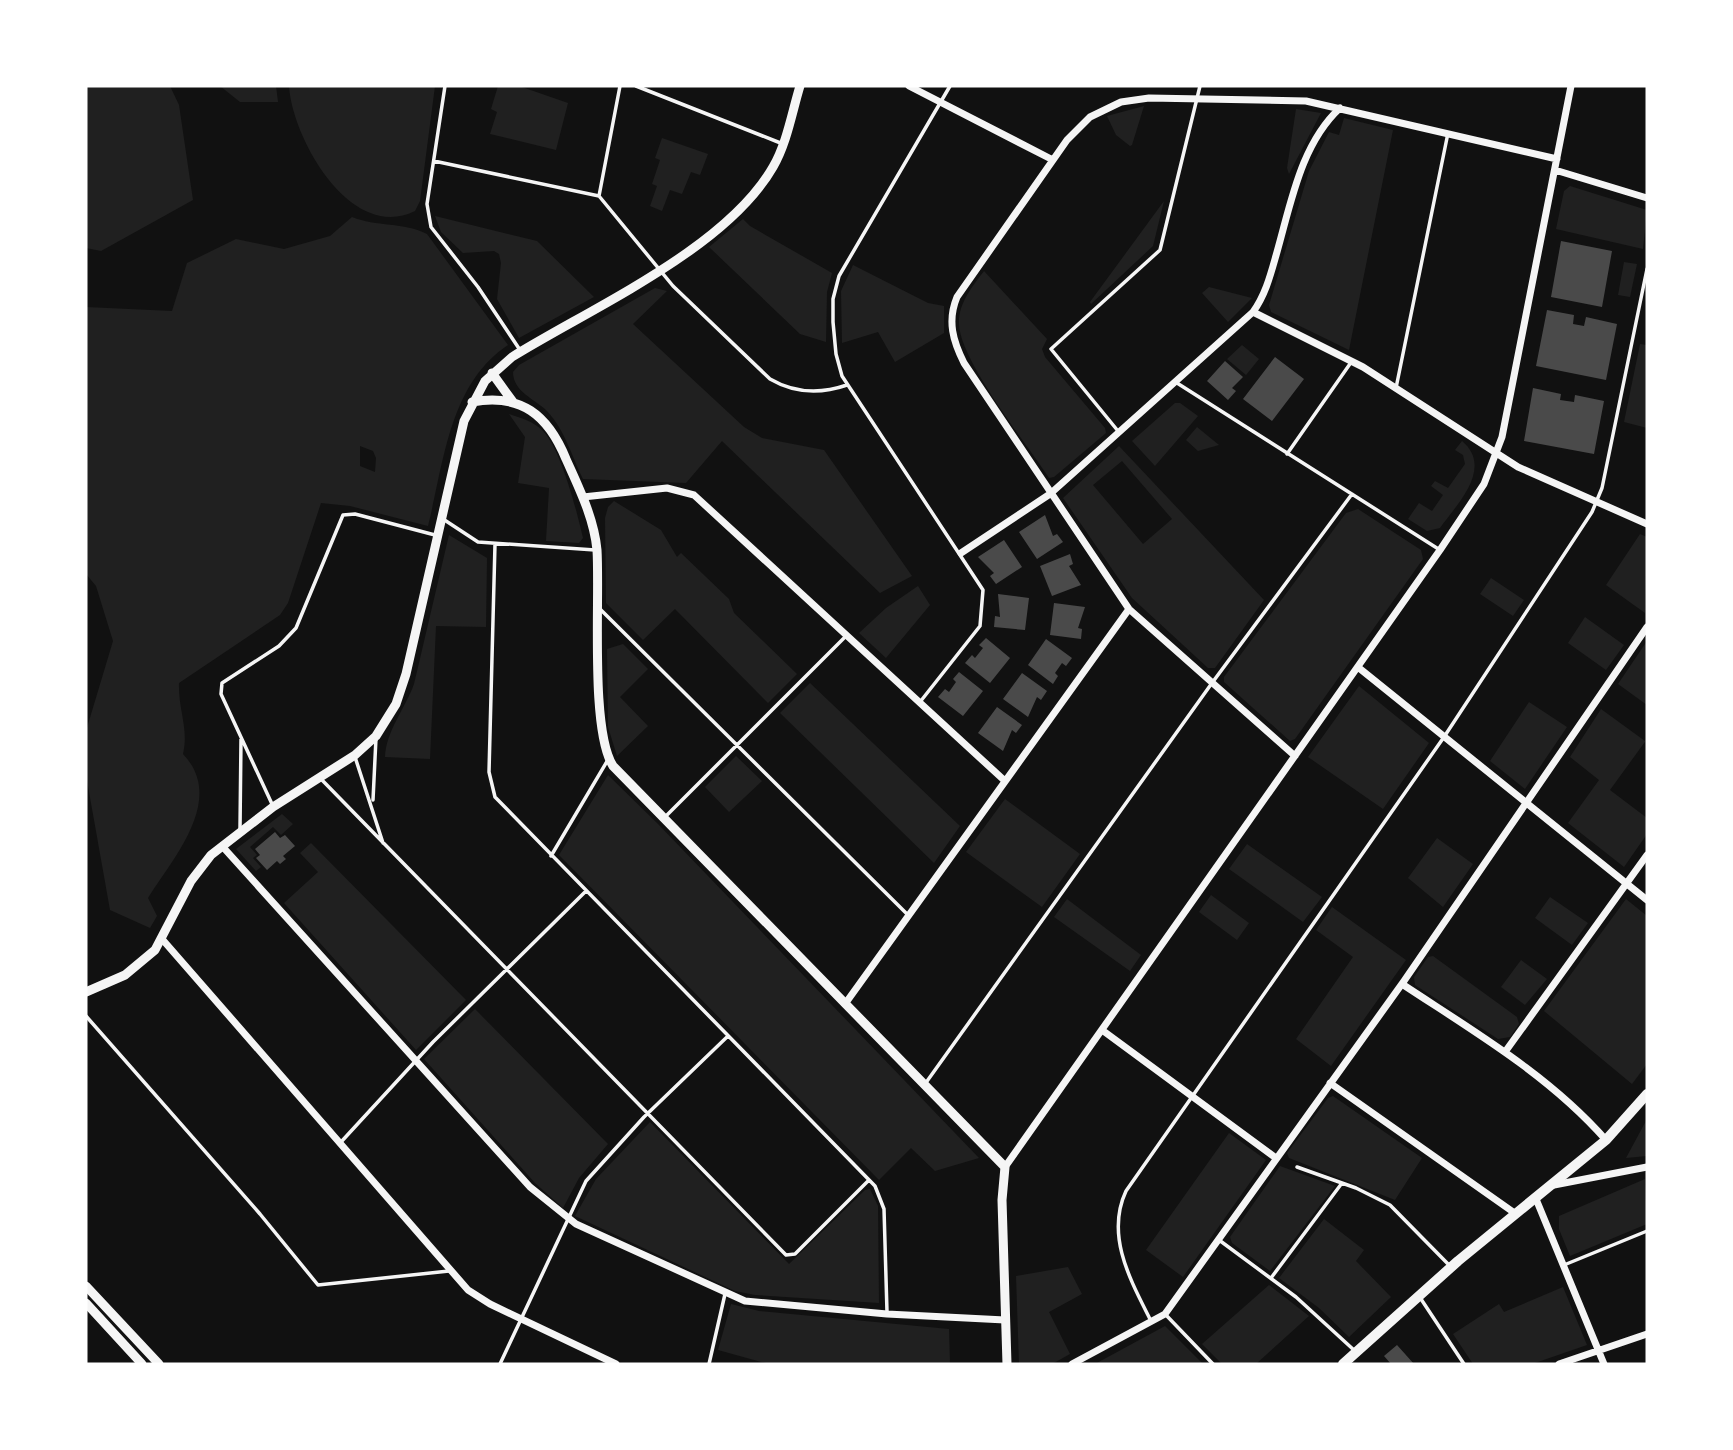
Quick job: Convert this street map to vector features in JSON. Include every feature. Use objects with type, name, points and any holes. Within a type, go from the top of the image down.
[{"type":"main road","points":[[1343,1364],[1451,1267],[1606,1140],[1647,1094]]},
{"type":"street","points":[[86,992],[112,983],[135,968],[162,939],[191,881],[222,846],[273,807],[355,755],[376,736],[401,690],[460,432],[472,402],[492,373],[520,352],[660,271],[743,204],[770,172],[783,144],[800,86]]},
{"type":"street","points":[[909,86],[1052,160]]},
{"type":"street","points":[[1007,1364],[1002,1200],[1005,1167],[1359,668],[1484,484],[1497,454],[1571,86]]},
{"type":"street","points":[[1295,756],[1129,609],[964,363],[954,341],[951,322],[954,305],[965,282],[1052,160],[1084,122],[1111,105],[1149,98],[1296,100],[1557,159]]},
{"type":"street","points":[[961,553],[1050,494],[1177,383],[1253,312],[1267,286],[1305,159],[1322,130],[1340,108]]},
{"type":"street","points":[[1555,170],[1647,198]]},
{"type":"street","points":[[1253,312],[1352,361],[1518,467],[1647,524]]},
{"type":"street","points":[[492,373],[513,402],[550,427],[583,497],[597,550],[601,727],[609,758],[664,818],[1005,1167]]},
{"type":"street","points":[[472,402],[497,399],[513,402]]},
{"type":"street","points":[[583,497],[656,488],[677,489],[694,495],[1005,781]]},
{"type":"street","points":[[845,1004],[1129,609]]},
{"type":"street","points":[[1072,1364],[1165,1314],[1402,984],[1647,627]]},
{"type":"street","points":[[1359,668],[1647,900]]},
{"type":"street","points":[[222,846],[530,1187],[566,1219],[725,1294],[754,1303],[1005,1320]]},
{"type":"street","points":[[1505,1052],[1647,855]]},
{"type":"street","points":[[162,939],[477,1297],[616,1364]]},
{"type":"street","points":[[1402,984],[1505,1052],[1575,1108],[1606,1140]]},
{"type":"street","points":[[1102,1030],[1276,1158]]},
{"type":"street","points":[[1330,1083],[1516,1214]]},
{"type":"street","points":[[1554,1185],[1647,1167]]},
{"type":"street","points":[[1536,1199],[1604,1364]]},
{"type":"street","points":[[86,1286],[159,1364]]},
{"type":"street","points":[[86,1303],[142,1364]]},
{"type":"street","points":[[1559,1364],[1647,1334]]},
{"type":"lane","points":[[444,86],[427,205],[431,227],[478,287],[520,352]]},
{"type":"lane","points":[[599,196],[620,86]]},
{"type":"lane","points":[[636,86],[783,144]]},
{"type":"lane","points":[[920,702],[983,619],[983,590],[961,553],[846,385],[834,343],[836,282],[950,86]]},
{"type":"lane","points":[[1120,433],[1051,349],[1160,250],[1200,86]]},
{"type":"lane","points":[[1396,388],[1448,133]]},
{"type":"lane","points":[[434,161],[599,196],[660,271],[770,379],[782,386],[816,392],[846,385]]},
{"type":"lane","points":[[1152,1321],[1121,1249],[1117,1213],[1126,1191],[1444,737],[1598,502],[1647,270]]},
{"type":"lane","points":[[1287,454],[1352,361]]},
{"type":"lane","points":[[1177,383],[1440,550]]},
{"type":"lane","points":[[924,1086],[1212,683],[1352,494]]},
{"type":"lane","points":[[273,807],[220,686],[279,646],[296,628],[343,515],[355,514],[437,535]]},
{"type":"lane","points":[[441,517],[474,541],[597,550]]},
{"type":"lane","points":[[495,544],[490,784],[500,803],[870,1180],[884,1203],[887,1314]]},
{"type":"lane","points":[[598,607],[908,915]]},
{"type":"lane","points":[[664,818],[847,635]]},
{"type":"lane","points":[[373,804],[376,736]]},
{"type":"lane","points":[[240,832],[241,737]]},
{"type":"lane","points":[[355,755],[373,804],[383,843]]},
{"type":"lane","points":[[551,856],[609,758]]},
{"type":"lane","points":[[319,777],[789,1255],[795,1254],[870,1180]]},
{"type":"lane","points":[[340,1143],[416,1060],[586,891]]},
{"type":"lane","points":[[86,1016],[318,1285],[451,1270]]},
{"type":"lane","points":[[500,1364],[566,1219],[593,1172],[728,1036]]},
{"type":"lane","points":[[1297,1167],[1374,1196],[1398,1210],[1451,1267]]},
{"type":"lane","points":[[1271,1278],[1342,1183]]},
{"type":"lane","points":[[1564,1265],[1647,1231]]},
{"type":"lane","points":[[1219,1240],[1317,1314],[1356,1352]]},
{"type":"lane","points":[[709,1364],[725,1294]]},
{"type":"lane","points":[[1419,1295],[1464,1364]]},
{"type":"lane","points":[[1165,1314],[1213,1364]]},
{"type":"shaded area","points":[[86,86],[170,86],[179,105],[193,200],[101,251],[86,248]]},
{"type":"shaded area","points":[[220,86],[276,86],[278,102],[240,102]]},
{"type":"shaded area","points":[[289,86],[435,86],[420,201],[415,211],[391,217],[368,212],[347,199],[329,180],[313,156],[301,132]]},
{"type":"shaded area","points":[[498,86],[519,86],[568,103],[556,150],[490,134],[497,112],[491,109]]},
{"type":"shaded area","points":[[1144,106],[1130,146],[1116,135],[1107,116]]},
{"type":"shaded area","points":[[1296,109],[1321,113],[1289,174],[1287,168]]},
{"type":"shaded area","points":[[1344,118],[1393,130],[1349,350],[1271,312],[1269,305],[1309,171],[1329,132],[1339,135]]},
{"type":"shaded area","points":[[662,138],[708,154],[700,175],[691,172],[682,194],[670,190],[662,211],[650,206],[657,186],[652,184],[660,160],[655,158]]},
{"type":"shaded area","points":[[1570,186],[1647,210],[1643,249],[1556,229],[1564,191]]},
{"type":"shaded area","points":[[1164,201],[1153,246],[1091,304],[1090,302]]},
{"type":"shaded area","points":[[435,216],[537,241],[594,297],[519,338],[497,299],[501,263],[499,254],[494,251],[463,253],[441,232]]},
{"type":"shaded area","points":[[352,217],[427,234],[508,345],[488,361],[461,403],[445,451],[428,526],[350,506],[321,503],[288,603],[280,615],[179,683],[185,736],[183,754],[195,771],[199,790],[198,809],[182,846],[148,898],[157,916],[150,928],[110,910],[86,775],[86,731],[113,641],[96,586],[86,574],[86,307],[172,311],[187,263],[236,239],[284,249],[330,236]],"holes":[[[360,446],[373,451],[376,458],[375,472],[360,466]]]},
{"type":"shaded area","points":[[743,219],[750,226],[832,273],[827,292],[826,342],[800,334],[709,247]]},
{"type":"shaded area","points":[[1624,262],[1637,264],[1630,297],[1618,295]]},
{"type":"shaded area","points":[[853,265],[928,303],[944,306],[944,333],[895,362],[878,332],[842,343],[841,291]]},
{"type":"shaded area","points":[[984,271],[1047,339],[1042,349],[1045,357],[1105,428],[1106,433],[1054,477],[1049,478],[996,402],[970,359],[962,340],[959,324],[961,310]]},
{"type":"shaded area","points":[[1209,287],[1252,298],[1228,322],[1202,293]]},
{"type":"shaded area","points":[[655,288],[667,291],[633,324],[744,427],[762,438],[824,450],[912,576],[880,593],[722,441],[686,483],[583,479],[559,427],[547,411],[521,390],[513,372],[519,365]]},
{"type":"shaded area","points":[[1640,344],[1647,345],[1647,428],[1624,422]]},
{"type":"shaded area","points":[[1242,345],[1259,359],[1246,375],[1227,359]]},
{"type":"shaded area","points":[[1175,403],[1180,403],[1198,416],[1155,466],[1132,441]]},
{"type":"shaded area","points":[[509,414],[535,425],[550,440],[572,497],[583,538],[579,543],[546,541],[549,488],[518,483],[525,437]]},
{"type":"shaded area","points":[[1197,427],[1219,445],[1198,451],[1186,440]]},
{"type":"shaded area","points":[[1462,441],[1471,452],[1474,474],[1463,497],[1440,528],[1427,531],[1408,519],[1419,503],[1432,511],[1443,495],[1431,486],[1435,481],[1448,488],[1465,464],[1463,455],[1455,450]]},
{"type":"shaded area","points":[[1119,446],[1264,600],[1215,668],[1208,668],[1132,598],[1063,498]],"holes":[[[1122,461],[1172,519],[1143,544],[1093,485]]]},
{"type":"shaded area","points":[[614,501],[661,530],[677,557],[681,553],[729,599],[734,613],[797,674],[768,703],[675,609],[643,640],[606,603],[605,518],[608,507]]},
{"type":"shaded area","points":[[1358,509],[1421,550],[1423,559],[1295,739],[1290,741],[1224,682],[1224,677],[1346,513]]},
{"type":"shaded area","points":[[1640,534],[1647,537],[1645,613],[1606,585]]},
{"type":"shaded area","points":[[449,535],[487,558],[486,627],[436,626],[430,759],[385,757],[392,729],[414,684]]},
{"type":"shaded area","points":[[1491,578],[1524,600],[1513,616],[1480,594]]},
{"type":"shaded area","points":[[918,586],[930,605],[886,658],[859,633],[886,608]]},
{"type":"shaded area","points":[[1585,617],[1624,645],[1606,670],[1568,643]]},
{"type":"shaded area","points":[[1647,641],[1647,705],[1618,684]]},
{"type":"shaded area","points":[[623,644],[648,669],[620,697],[648,726],[617,756],[608,727],[607,649]]},
{"type":"shaded area","points":[[810,683],[960,826],[934,863],[780,713]]},
{"type":"shaded area","points":[[1359,686],[1429,743],[1383,809],[1308,757]]},
{"type":"shaded area","points":[[1529,702],[1567,727],[1525,789],[1490,761]]},
{"type":"shaded area","points":[[1601,709],[1645,741],[1647,739],[1610,790],[1647,818],[1647,834],[1624,867],[1568,823],[1599,780],[1570,757]]},
{"type":"shaded area","points":[[736,756],[762,781],[729,812],[705,787]]},
{"type":"shaded area","points":[[608,775],[979,1158],[935,1171],[911,1148],[879,1180],[559,855]]},
{"type":"shaded area","points":[[1005,799],[1080,854],[1042,907],[966,852]]},
{"type":"shaded area","points":[[282,814],[293,824],[281,835],[273,827],[250,847],[257,855],[253,858],[261,867],[256,871],[236,849]]},
{"type":"shaded area","points":[[1437,838],[1473,864],[1443,907],[1408,878]]},
{"type":"shaded area","points":[[311,843],[466,1000],[416,1050],[284,903],[318,872],[300,853]]},
{"type":"shaded area","points":[[1247,844],[1322,897],[1303,922],[1229,869]]},
{"type":"shaded area","points":[[1211,895],[1249,923],[1237,940],[1199,912]]},
{"type":"shaded area","points":[[1550,897],[1588,923],[1572,945],[1535,918]]},
{"type":"shaded area","points":[[1067,899],[1141,955],[1130,971],[1054,917]]},
{"type":"shaded area","points":[[1626,899],[1647,916],[1647,1064],[1632,1084],[1544,1011]]},
{"type":"shaded area","points":[[1332,907],[1406,960],[1331,1066],[1296,1039],[1353,957],[1316,930]]},
{"type":"shaded area","points":[[1433,956],[1517,1017],[1519,1024],[1510,1037],[1498,1039],[1415,985],[1414,977],[1428,957]]},
{"type":"shaded area","points":[[1521,960],[1547,979],[1525,1005],[1501,987]]},
{"type":"shaded area","points":[[475,1009],[608,1144],[579,1178],[563,1208],[535,1183],[424,1059]]},
{"type":"shaded area","points":[[1333,1096],[1422,1158],[1395,1200],[1289,1158],[1287,1153],[1328,1098]]},
{"type":"shaded area","points":[[1647,1119],[1647,1156],[1626,1158]]},
{"type":"shaded area","points":[[650,1122],[789,1264],[865,1190],[870,1189],[878,1206],[879,1303],[755,1295],[735,1291],[575,1216],[596,1179]]},
{"type":"shaded area","points":[[1229,1133],[1266,1160],[1183,1277],[1146,1250]]},
{"type":"shaded area","points":[[1280,1166],[1335,1186],[1270,1271],[1232,1243],[1230,1237]]},
{"type":"shaded area","points":[[1645,1179],[1647,1224],[1570,1256],[1559,1229],[1559,1216]]},
{"type":"shaded area","points":[[1324,1219],[1364,1250],[1356,1261],[1391,1297],[1349,1337],[1319,1308],[1279,1278]]},
{"type":"shaded area","points":[[1068,1267],[1082,1294],[1049,1312],[1070,1354],[1052,1364],[1019,1364],[1016,1276]]},
{"type":"shaded area","points":[[1269,1285],[1309,1316],[1256,1364],[1222,1364],[1202,1344]]},
{"type":"shaded area","points":[[1563,1287],[1587,1345],[1532,1364],[1473,1364],[1453,1334],[1499,1304],[1504,1312]]},
{"type":"shaded area","points":[[731,1304],[759,1311],[949,1329],[950,1364],[769,1364],[718,1350]]},
{"type":"shaded area","points":[[1165,1326],[1203,1364],[1095,1364]]},
{"type":"building","points":[[1561,241],[1612,251],[1602,307],[1551,297]]},
{"type":"building","points":[[1547,310],[1574,315],[1573,324],[1584,326],[1586,317],[1617,324],[1606,380],[1536,366]]},
{"type":"building","points":[[1275,357],[1304,379],[1272,421],[1243,399]]},
{"type":"building","points":[[1225,361],[1243,377],[1232,388],[1236,391],[1228,400],[1207,381]]},
{"type":"building","points":[[1533,388],[1561,394],[1560,400],[1574,402],[1575,395],[1604,401],[1594,454],[1524,441]]},
{"type":"building","points":[[1045,515],[1053,536],[1057,534],[1063,542],[1037,559],[1019,532]]},
{"type":"building","points":[[1004,540],[1022,567],[996,584],[990,576],[994,573],[978,557]]},
{"type":"building","points":[[1070,554],[1073,564],[1069,566],[1081,585],[1052,596],[1040,566]]},
{"type":"building","points":[[998,594],[1029,598],[1025,630],[994,627],[995,616],[1000,617]]},
{"type":"building","points":[[1054,603],[1085,607],[1078,628],[1082,629],[1081,639],[1050,635]]},
{"type":"building","points":[[986,638],[1010,658],[990,683],[965,663],[972,655],[975,658],[983,648],[979,645]]},
{"type":"building","points":[[1046,639],[1072,658],[1066,666],[1062,663],[1055,673],[1058,676],[1053,684],[1028,665]]},
{"type":"building","points":[[959,672],[983,691],[963,716],[938,697],[945,689],[949,692],[956,682],[953,679]]},
{"type":"building","points":[[1022,673],[1047,691],[1041,700],[1037,697],[1028,717],[1003,699]]},
{"type":"building","points":[[997,707],[1022,725],[1016,733],[1012,730],[1003,751],[978,733]]},
{"type":"building","points":[[275,832],[280,838],[285,835],[295,846],[283,856],[286,859],[280,864],[277,861],[267,870],[256,858],[260,855],[255,849]]},
{"type":"building","points":[[1397,1345],[1414,1364],[1391,1364],[1384,1356]]}]
